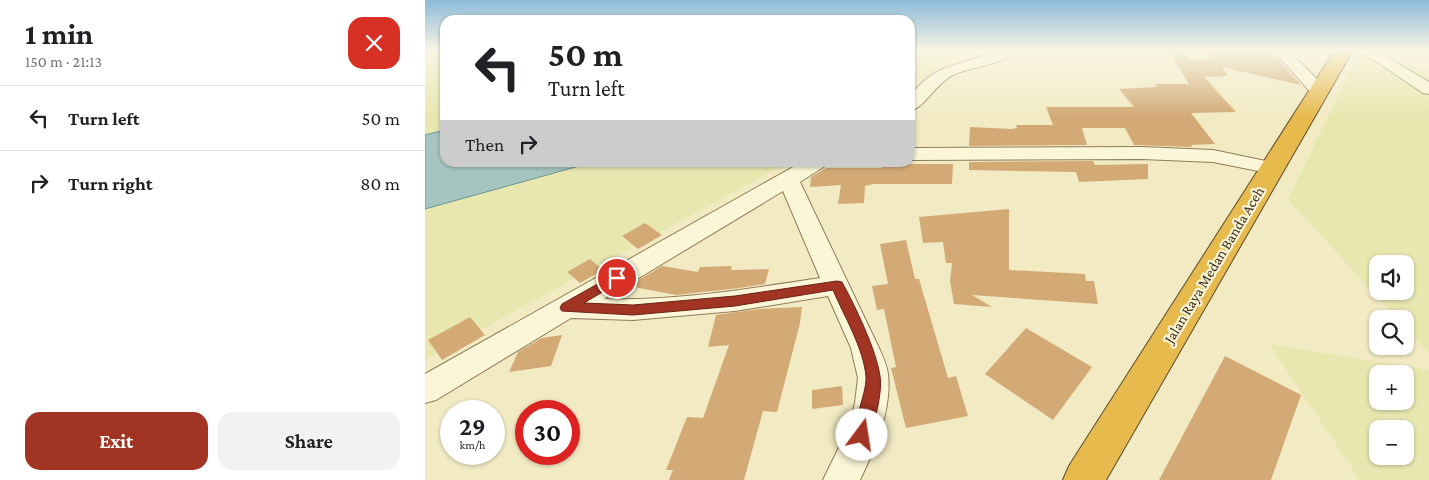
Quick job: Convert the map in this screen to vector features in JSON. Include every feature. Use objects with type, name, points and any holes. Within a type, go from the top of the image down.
[{"type":"highway","name":"Jalan Raya Medan Banda Aceh","points":[[1083,480],[1330,72]]},
{"type":"street","points":[[915,100],[940,76],[950,72]]},
{"type":"street","points":[[1301,72],[1319,91]]},
{"type":"street","points":[[1403,72],[1429,89]]},
{"type":"street","points":[[915,154],[1142,153],[1213,156],[1273,168]]},
{"type":"street","points":[[425,390],[809,167]]},
{"type":"street","points":[[788,179],[865,348],[873,377],[862,435],[841,480]]},
{"type":"street","points":[[566,308],[633,310],[735,301],[837,285]]},
{"type":"green space","points":[[425,72],[440,72],[440,167],[780,167],[425,360]]},
{"type":"green space","points":[[915,72],[936,72],[915,85]]},
{"type":"green space","points":[[1350,72],[1429,72],[1429,353],[1414,337],[1414,310],[1389,310],[1380,300],[1414,300],[1414,255],[1369,255],[1369,288],[1288,199]]},
{"type":"green space","points":[[1269,344],[1398,365],[1369,365],[1369,410],[1414,410],[1414,368],[1429,370],[1429,480],[1360,480]]},
{"type":"water","points":[[440,131],[440,167],[576,167],[425,209],[425,135]]},
{"type":"building","points":[[1182,72],[1226,72],[1228,76],[1204,77],[1236,112],[1191,113],[1215,144],[1191,145],[1192,147],[1134,145],[1125,128],[1082,128],[1087,145],[969,146],[970,127],[1011,129],[1017,128],[1016,125],[1053,125],[1046,107],[1134,107],[1119,89],[1157,87],[1155,84],[1189,84]]},
{"type":"building","points":[[1246,72],[1289,72],[1301,85]]},
{"type":"building","points":[[1093,161],[1095,165],[1148,164],[1148,179],[1079,182],[1076,172],[969,170],[969,162]]},
{"type":"building","points":[[915,164],[953,164],[952,184],[873,184],[865,186],[864,203],[838,204],[841,185],[810,187],[811,177],[826,168],[915,167]]},
{"type":"building","points":[[1009,209],[1009,270],[1085,274],[1086,281],[1094,281],[1098,304],[972,295],[992,307],[954,304],[950,281],[952,263],[946,263],[943,242],[923,243],[919,217]]},
{"type":"building","points":[[645,223],[662,235],[638,249],[622,236]]},
{"type":"building","points":[[906,240],[915,279],[919,279],[948,378],[956,376],[968,416],[906,428],[891,368],[896,367],[884,309],[877,310],[872,286],[888,284],[880,244]]},
{"type":"building","points":[[590,259],[603,270],[580,283],[567,272]]},
{"type":"building","points":[[662,266],[698,272],[700,267],[732,266],[731,270],[769,269],[765,284],[739,288],[676,295],[629,286]]},
{"type":"building","points":[[802,307],[800,323],[777,412],[763,411],[744,480],[669,480],[673,470],[666,470],[687,417],[703,418],[729,345],[708,347],[716,315],[759,309]]},
{"type":"building","points":[[470,317],[485,335],[442,360],[428,340]]},
{"type":"building","points":[[1026,328],[1092,367],[1053,420],[985,374]]},
{"type":"building","points":[[562,335],[551,366],[509,372],[518,352],[542,338]]},
{"type":"building","points":[[1225,356],[1301,395],[1271,480],[1159,480]]},
{"type":"building","points":[[842,386],[843,405],[812,409],[812,390]]},
{"type":"route","points":[[617,278],[566,308],[633,310],[735,301],[837,285],[865,348],[873,377],[862,435]]}]
